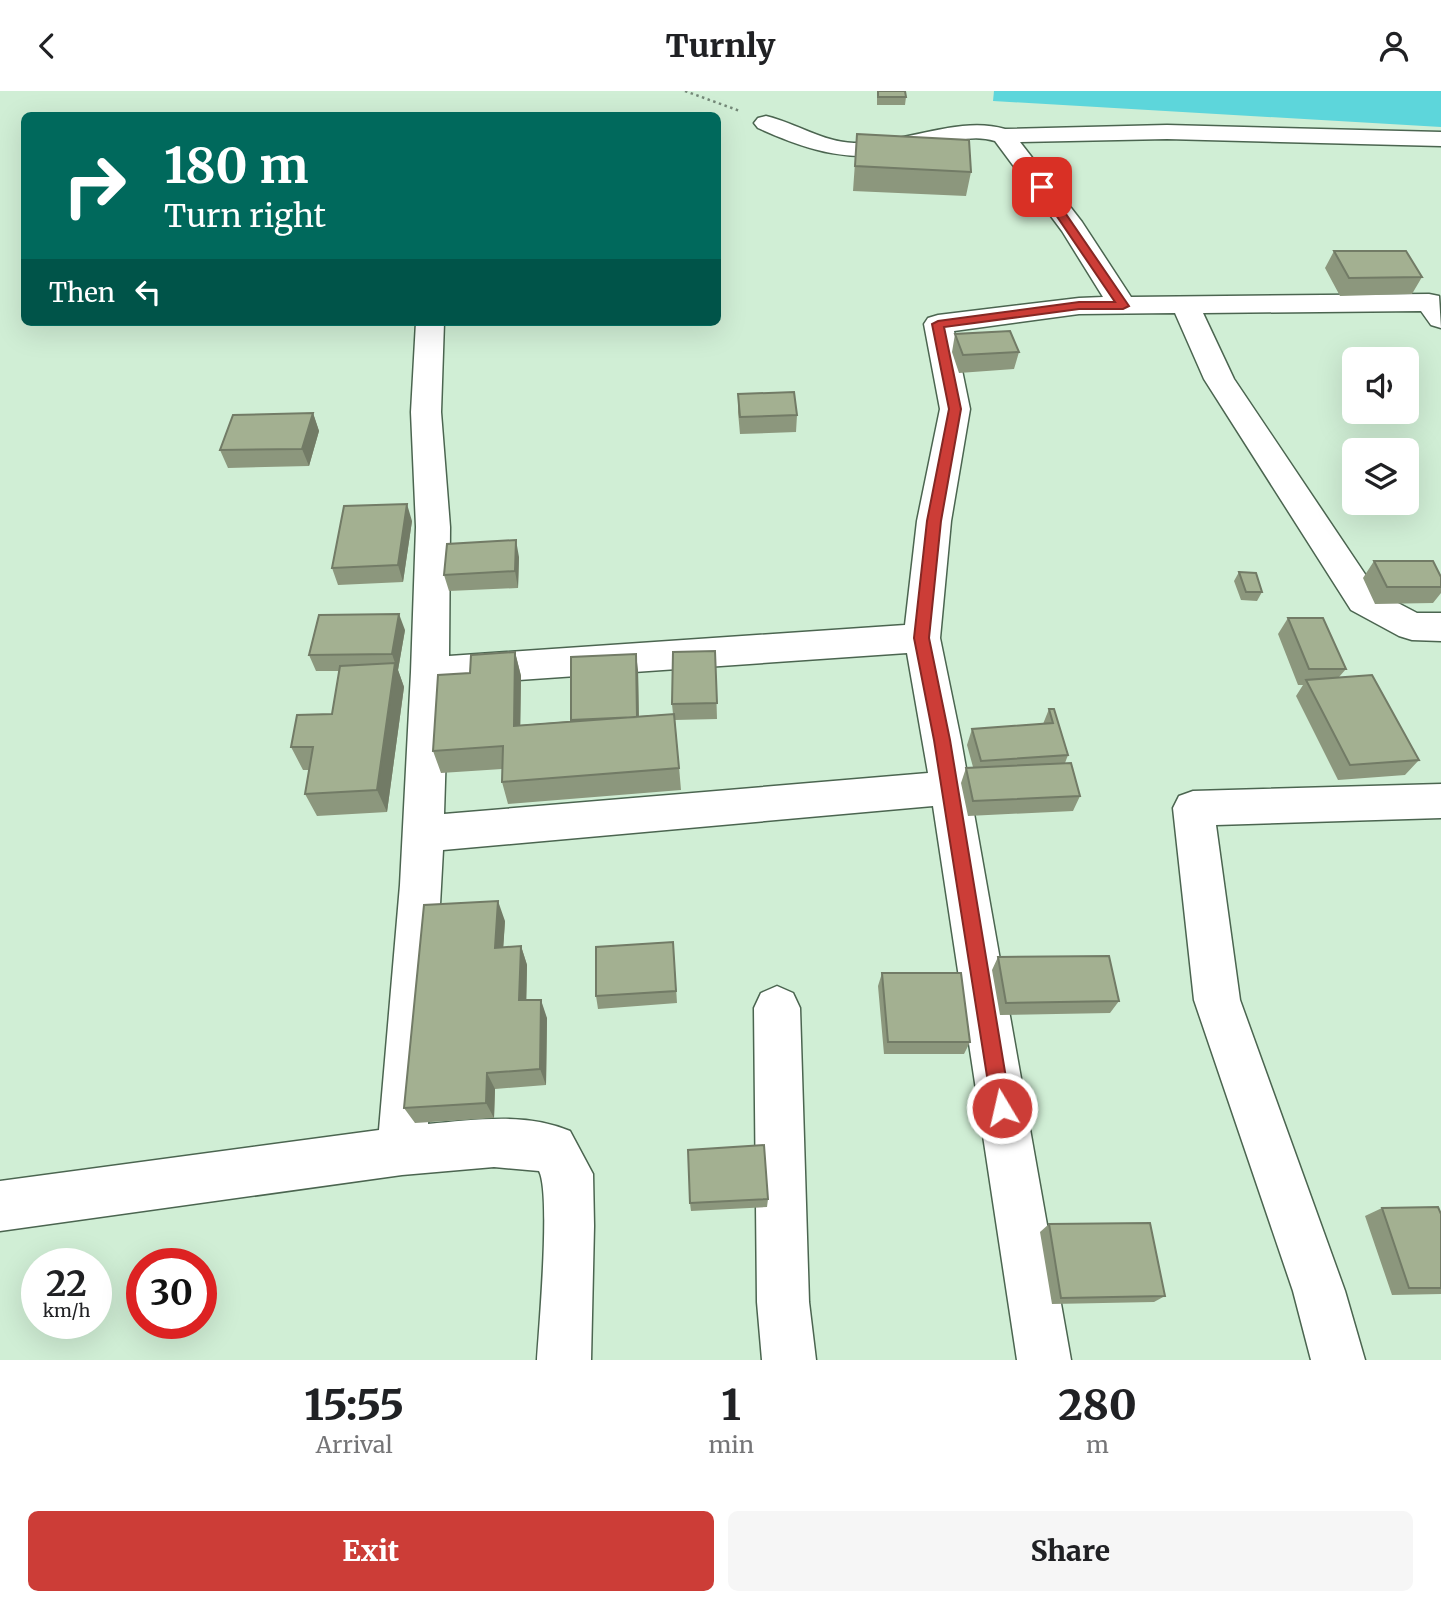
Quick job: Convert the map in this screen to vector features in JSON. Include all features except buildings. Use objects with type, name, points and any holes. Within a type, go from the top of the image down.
[{"type":"street","points":[[766,124],[816,144],[838,149],[863,150],[911,145],[980,131],[992,131],[1003,136],[1095,131],[1196,131],[1441,139]]},
{"type":"street","points":[[1003,136],[1073,228],[1123,306]]},
{"type":"street","points":[[1044,1360],[922,638],[934,521],[955,409],[938,324],[1079,306],[1429,302],[1441,319]]},
{"type":"street","points":[[1185,306],[1219,379],[1364,601],[1412,627],[1441,627]]},
{"type":"street","points":[[402,1151],[424,834],[430,672],[433,527],[426,412],[430,326]]},
{"type":"street","points":[[430,672],[922,638]]},
{"type":"street","points":[[424,834],[949,788]]},
{"type":"street","points":[[1338,1360],[1319,1291],[1217,1000],[1193,808],[1441,801]]},
{"type":"street","points":[[777,1009],[783,1302],[789,1360]]},
{"type":"street","points":[[0,1206],[402,1151],[494,1143],[553,1149],[568,1174],[564,1360]]},
{"type":"path","points":[[685,91],[730,106],[766,124]]},
{"type":"water","points":[[994,91],[1441,91],[1441,127],[993,101]]},
{"type":"route","points":[[1002,1108],[942,740],[922,638],[934,521],[955,409],[938,324],[1079,306],[1123,306],[1073,228],[1042,187]]}]
